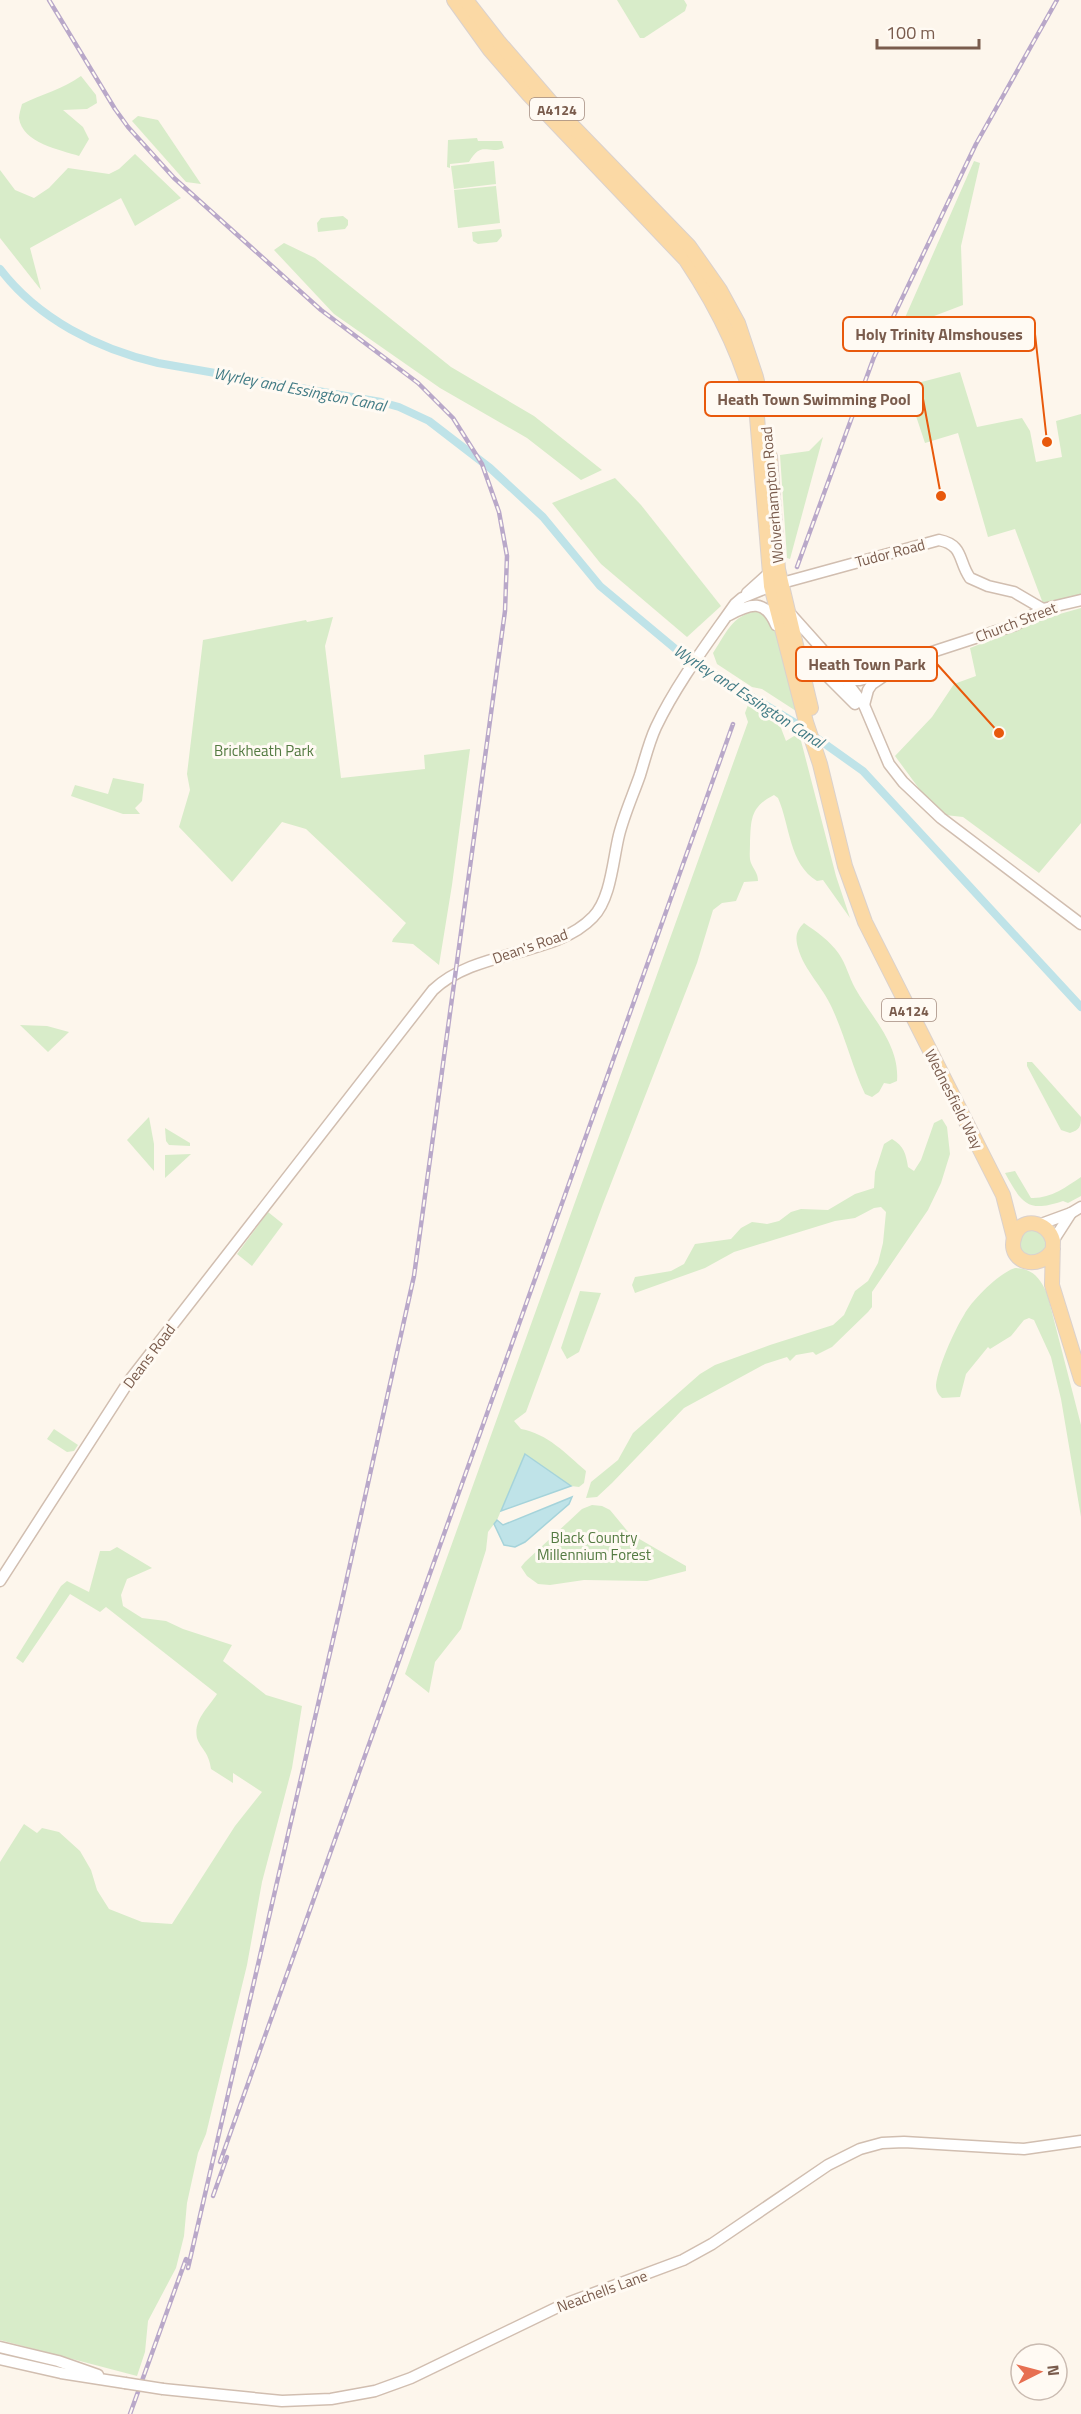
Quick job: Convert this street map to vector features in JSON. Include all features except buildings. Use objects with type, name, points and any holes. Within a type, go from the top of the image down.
[{"type":"main road","name":"A4124","points":[[454,0],[494,45]]},
{"type":"main road","name":"A4124","points":[[466,0],[494,45]]},
{"type":"main road","name":"Wolverhampton Road","points":[[494,45],[613,177],[689,246],[720,290],[738,323],[747,348],[761,416],[773,584],[787,610],[789,645],[802,664]]},
{"type":"main road","name":"A4124","points":[[773,584],[804,696]]},
{"type":"main road","name":"A4124","points":[[802,664],[804,696]]},
{"type":"main road","name":"Wednesfield Way","points":[[804,696],[845,866],[865,922],[1004,1198],[1014,1238]]},
{"type":"main road","name":"Wednesfield Way","points":[[1004,1198],[1018,1212],[1039,1224]]},
{"type":"main road","points":[[1052,1284],[1032,1263],[1017,1256],[1013,1247],[1014,1238],[1022,1226],[1039,1224],[1050,1232],[1053,1245],[1052,1284],[1080,1373]]},
{"type":"main road","points":[[1032,1263],[1044,1260],[1053,1245]]},
{"type":"street","name":"Tudor Road","points":[[773,584],[939,540],[955,546],[970,578],[988,586],[1014,592],[1043,609]]},
{"type":"street","points":[[726,616],[742,598],[773,584]]},
{"type":"street","points":[[726,616],[756,600],[773,584]]},
{"type":"street","points":[[1014,592],[1023,603],[1022,614],[1015,625]]},
{"type":"street","name":"Church Street","points":[[835,678],[860,680],[885,673],[929,653],[1015,625],[1043,609],[1081,600]]},
{"type":"street","points":[[738,610],[752,605],[764,606],[771,612],[802,664],[835,678],[864,705],[889,764],[921,801],[987,855],[1081,924]]},
{"type":"street","points":[[787,610],[821,648],[835,678],[872,726]]},
{"type":"street","name":"Dean's Road","points":[[314,1142],[443,980],[501,955],[565,936],[583,926],[597,914],[611,874],[619,834],[655,729],[700,652],[726,616]]},
{"type":"street","points":[[789,645],[800,633],[810,635]]},
{"type":"street","name":"Church Street","points":[[864,705],[868,690],[885,673]]},
{"type":"street","name":"Deans Road","points":[[0,1581],[129,1381],[314,1142]]},
{"type":"street","points":[[1039,1224],[1071,1213],[1081,1207]]},
{"type":"street","points":[[1053,1245],[1071,1213]]},
{"type":"street","name":"Neachells Lane","points":[[0,2347],[62,2368],[125,2383],[164,2389],[282,2401],[331,2399],[375,2391],[411,2378],[562,2305],[683,2260],[712,2244],[828,2165],[860,2149],[882,2143],[904,2142],[1024,2149],[1081,2141]]},
{"type":"street","name":"Neachells Lane","points":[[0,2359],[62,2368]]},
{"type":"green space","points":[[617,0],[684,0],[687,5],[685,11],[644,38],[640,38]]},
{"type":"green space","points":[[81,76],[96,95],[97,103],[87,109],[63,110],[83,127],[89,139],[79,156],[43,144],[27,134],[19,118],[22,104],[60,88]]},
{"type":"green space","points":[[138,116],[158,120],[201,184],[186,182],[132,121]]},
{"type":"green space","points":[[477,138],[478,141],[502,141],[504,148],[481,150],[469,162],[450,164],[450,168],[447,167],[448,140]]},
{"type":"green space","points":[[135,154],[181,198],[135,226],[121,198],[30,248],[41,290],[0,238],[0,170],[15,190],[34,198],[49,188],[68,168],[109,174],[119,169]]},
{"type":"green space","points":[[494,161],[496,184],[454,189],[451,166]]},
{"type":"green space","points":[[974,161],[980,163],[961,246],[963,305],[900,329]]},
{"type":"green space","points":[[496,186],[500,223],[458,228],[454,190]]},
{"type":"green space","points":[[343,216],[348,220],[345,229],[318,232],[317,223],[321,218]]},
{"type":"green space","points":[[501,229],[502,236],[497,242],[478,244],[473,241],[472,232]]},
{"type":"green space","points":[[284,243],[315,258],[451,367],[534,416],[602,470],[581,480],[527,438],[440,388],[334,314],[274,250]]},
{"type":"green space","points":[[960,372],[977,427],[1022,418],[1030,431],[1036,462],[1062,457],[1056,421],[1081,414],[1081,595],[1044,606],[1015,529],[988,537],[958,433],[925,443],[906,386]]},
{"type":"green space","points":[[823,437],[790,559],[787,558],[780,455],[809,451]]},
{"type":"green space","points":[[615,478],[641,505],[721,606],[687,637],[601,564],[552,503]]},
{"type":"green space","points":[[1081,608],[1081,823],[1039,873],[963,817],[945,815],[926,798],[895,756],[932,717],[954,684],[976,676],[970,648],[1049,617]]},
{"type":"green space","points":[[763,610],[769,617],[779,642],[796,711],[762,689],[752,687],[717,664],[713,653],[732,624],[745,615]]},
{"type":"green space","name":"Brickheath Park","points":[[333,617],[325,646],[341,778],[425,769],[424,755],[470,749],[439,965],[413,944],[392,942],[406,923],[306,829],[282,822],[232,882],[179,827],[190,790],[187,774],[203,640]]},
{"type":"green space","name":"Black Country Millennium Forest","points":[[748,705],[779,723],[786,741],[799,733],[836,876],[850,918],[823,880],[817,881],[801,865],[778,798],[774,795],[760,804],[753,815],[750,859],[758,881],[744,882],[736,901],[722,903],[713,910],[697,963],[603,1204],[526,1412],[514,1421],[521,1429],[540,1435],[556,1445],[586,1471],[584,1483],[579,1487],[571,1486],[525,1454],[497,1520],[488,1532],[486,1550],[461,1629],[435,1662],[429,1693],[405,1674],[748,722],[745,713]]},
{"type":"green space","points":[[113,778],[144,784],[142,801],[135,808],[140,814],[123,814],[71,796],[75,785],[108,794]]},
{"type":"green space","points":[[804,923],[839,954],[855,988],[883,1032],[894,1055],[897,1081],[890,1084],[884,1083],[879,1092],[872,1097],[865,1094],[832,1008],[801,956],[796,937]]},
{"type":"green space","points":[[20,1025],[47,1026],[69,1032],[48,1052]]},
{"type":"green space","points":[[1027,1062],[1032,1062],[1081,1117],[1080,1126],[1077,1129],[1070,1133],[1061,1130]]},
{"type":"green space","points":[[149,1117],[154,1144],[154,1171],[127,1140]]},
{"type":"green space","name":"Black Country Millennium Forest","points":[[942,1119],[947,1127],[950,1154],[941,1183],[928,1210],[872,1292],[872,1307],[868,1312],[832,1347],[816,1355],[813,1352],[796,1355],[790,1361],[787,1357],[765,1364],[684,1408],[597,1497],[586,1498],[591,1482],[618,1460],[633,1433],[700,1374],[715,1365],[833,1325],[844,1315],[855,1291],[868,1281],[878,1263],[883,1243],[886,1212],[881,1207],[874,1208],[855,1218],[835,1221],[734,1252],[705,1268],[635,1293],[632,1285],[635,1277],[671,1271],[684,1264],[695,1244],[731,1239],[741,1228],[752,1222],[767,1224],[779,1221],[791,1212],[801,1209],[828,1210],[855,1194],[874,1188],[875,1172],[884,1144],[892,1139],[902,1148],[908,1167],[914,1171],[921,1160],[934,1123]]},
{"type":"green space","points":[[165,1128],[190,1143],[190,1146],[169,1145],[166,1141]]},
{"type":"green space","points":[[191,1154],[165,1178],[165,1155]]},
{"type":"green space","points":[[1015,1171],[1031,1198],[1051,1194],[1081,1177],[1081,1196],[1068,1203],[1063,1201],[1051,1205],[1034,1206],[1022,1199],[1005,1173]]},
{"type":"green space","points":[[268,1212],[283,1224],[252,1266],[237,1254]]},
{"type":"green space","points":[[1037,1229],[1047,1239],[1046,1249],[1035,1258],[1021,1253],[1018,1238],[1024,1231]]},
{"type":"green space","points":[[1015,1268],[1035,1275],[1047,1293],[1081,1425],[1081,1517],[1061,1399],[1051,1357],[1034,1320],[1029,1318],[1024,1320],[1011,1336],[990,1349],[988,1347],[966,1374],[960,1397],[942,1398],[936,1389],[943,1359],[968,1309],[994,1281]]},
{"type":"green space","points":[[580,1291],[601,1293],[579,1352],[567,1359],[561,1348]]},
{"type":"green space","points":[[54,1429],[78,1445],[74,1451],[67,1452],[47,1439]]},
{"type":"green space","name":"Black Country Millennium Forest","points":[[592,1505],[610,1510],[629,1533],[686,1566],[686,1571],[647,1581],[584,1580],[550,1585],[538,1584],[527,1576],[521,1567],[525,1562],[582,1509]]},
{"type":"green space","points":[[117,1547],[152,1568],[127,1579],[121,1595],[123,1606],[142,1618],[166,1621],[232,1645],[223,1661],[266,1695],[302,1706],[292,1768],[262,1882],[247,1965],[206,2134],[198,2153],[187,2203],[184,2236],[176,2268],[148,2321],[145,2352],[137,2376],[0,2340],[0,1862],[24,1824],[37,1833],[42,1828],[59,1832],[80,1851],[91,1870],[97,1890],[109,1909],[142,1922],[172,1924],[235,1826],[262,1792],[233,1773],[233,1783],[211,1769],[208,1758],[198,1742],[197,1725],[217,1694],[106,1607],[100,1612],[70,1594],[23,1663],[16,1658],[61,1586],[67,1581],[89,1592],[100,1551],[110,1551]]},
{"type":"water","points":[[525,1454],[571,1486],[501,1511]]},
{"type":"water","points":[[572,1497],[569,1504],[525,1542],[515,1547],[504,1545],[494,1524],[497,1520],[503,1525]]},
{"type":"waterway","name":"Wyrley and Essington Canal","points":[[0,269],[15,287],[51,317],[71,330],[113,349],[158,363],[381,402],[399,407],[429,421],[490,468],[543,517],[600,586],[684,656],[797,724],[863,771],[1081,1007]]},
{"type":"railway","points":[[49,0],[115,109],[128,127],[174,178],[321,310],[418,383],[453,418],[482,464],[499,512],[507,556],[505,611],[414,1276],[341,1605],[188,2268]]},
{"type":"railway","points":[[797,567],[874,357],[976,144],[1057,0]]},
{"type":"railway","points":[[220,2162],[733,724]]},
{"type":"railway","points":[[213,2196],[227,2157]]},
{"type":"railway","points":[[130,2414],[186,2259]]},
{"type":"place","name":"Holy Trinity Almshouses","points":[[1047,442]]},
{"type":"place","name":"Heath Town Swimming Pool","points":[[941,496]]},
{"type":"place","name":"Heath Town Park","points":[[999,733]]}]
